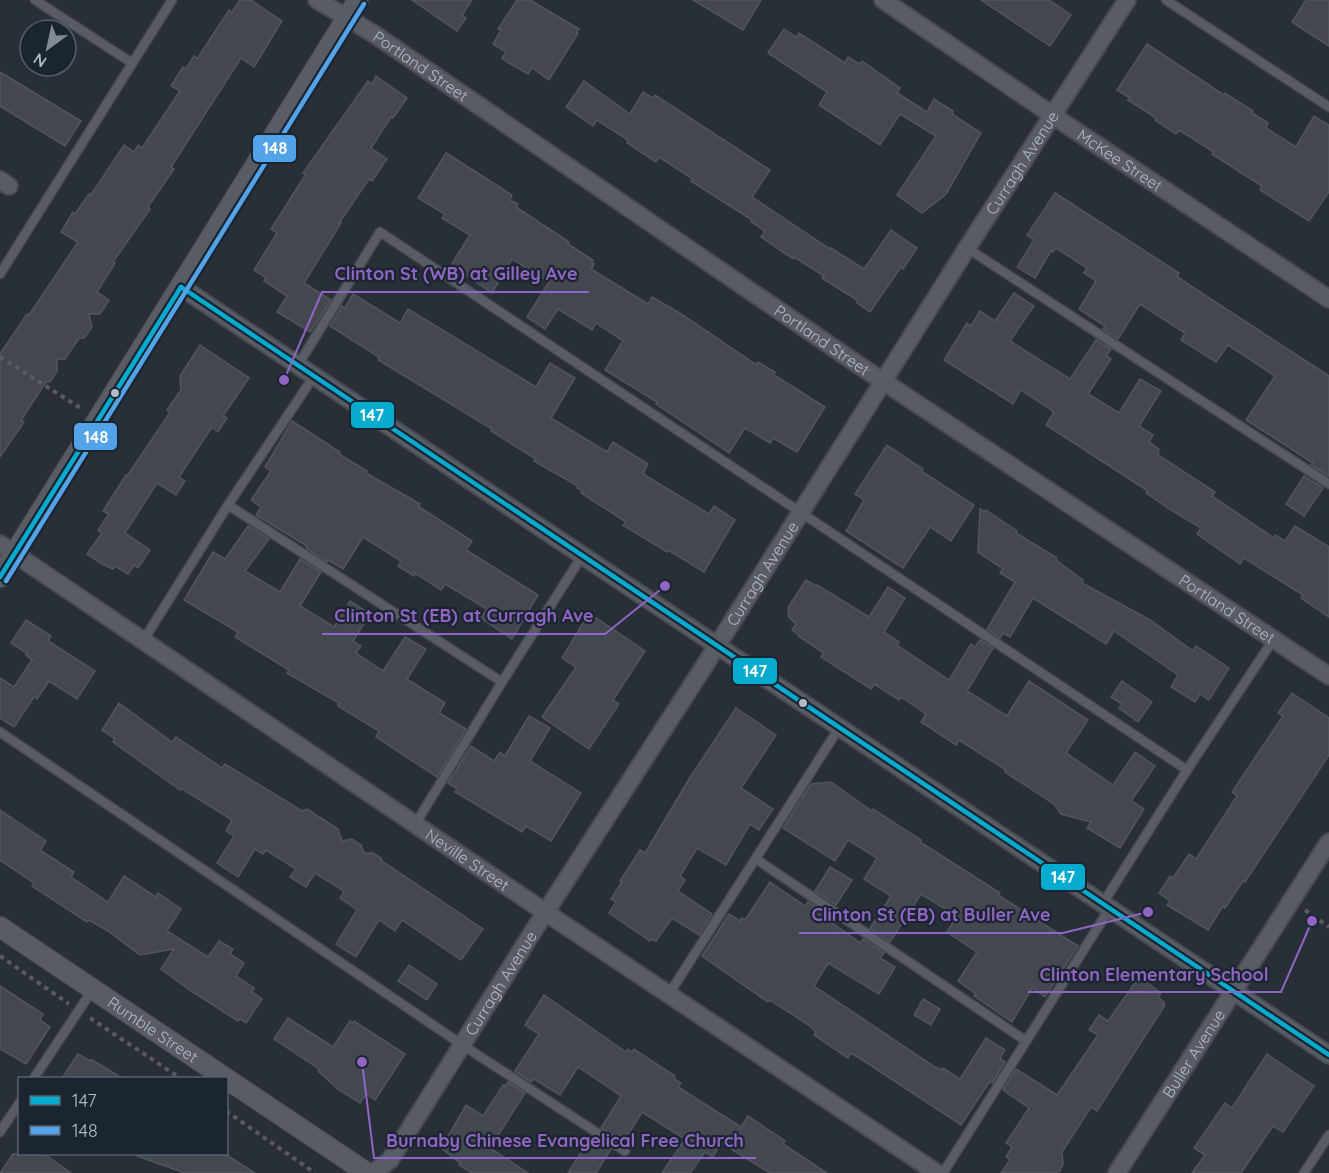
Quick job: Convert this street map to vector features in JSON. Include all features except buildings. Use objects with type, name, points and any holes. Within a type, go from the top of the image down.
[{"type":"street","name":"Portland Street","points":[[317,0],[374,34],[883,381],[1329,676]]},
{"type":"street","points":[[0,577],[8,549],[98,420],[358,0]]},
{"type":"street","name":"McKee Street","points":[[884,0],[1329,299]]},
{"type":"street","name":"Curragh Avenue","points":[[373,1173],[390,1160],[461,1044],[1127,0]]},
{"type":"street","points":[[181,287],[1329,1054]]},
{"type":"street","name":"Neville Street","points":[[8,549],[142,642],[938,1173]]},
{"type":"street","name":"Buller Avenue","points":[[1117,1173],[1329,842]]},
{"type":"street","name":"Rumble Street","points":[[0,927],[225,1077]]},
{"type":"street","name":"Rumble Street","points":[[228,1079],[367,1173]]},
{"type":"lane","points":[[35,0],[132,63]]},
{"type":"lane","points":[[0,274],[172,0]]},
{"type":"lane","points":[[1166,0],[1329,107]]},
{"type":"lane","points":[[298,365],[380,232],[1187,770]]},
{"type":"lane","points":[[967,248],[1329,484]]},
{"type":"lane","points":[[142,642],[228,504],[314,376]]},
{"type":"lane","points":[[228,504],[502,682]]},
{"type":"lane","points":[[416,823],[582,556]]},
{"type":"lane","points":[[943,1173],[1026,1041],[1187,770],[1273,640]]},
{"type":"lane","points":[[669,994],[839,728]]},
{"type":"lane","points":[[0,732],[461,1044],[625,1151]]},
{"type":"lane","points":[[756,860],[1026,1041]]},
{"type":"lane","points":[[35,1077],[93,988]]},
{"type":"lane","points":[[0,1132],[18,1105]]},
{"type":"lane","points":[[1304,1173],[1329,1135]]},
{"type":"path","points":[[0,357],[98,420]]},
{"type":"path","points":[[1304,910],[1329,927]]},
{"type":"path","points":[[228,1112],[315,1173]]},
{"type":"transit line","name":"148","points":[[6,581],[364,4]]},
{"type":"transit line","name":"147","points":[[181,287],[1329,1055]]},
{"type":"transit line","name":"147","points":[[0,577],[181,287]]},
{"type":"place","name":"Clinton St (WB) at Gilley Ave","points":[[284,380]]},
{"type":"place","name":"Clinton St (EB) at Curragh Ave","points":[[665,586]]},
{"type":"place","name":"Clinton St (EB) at Buller Ave","points":[[1148,912]]},
{"type":"place","name":"Clinton Elementary School","points":[[1312,921]]},
{"type":"place","name":"Burnaby Chinese Evangelical Free Church","points":[[362,1062]]}]
